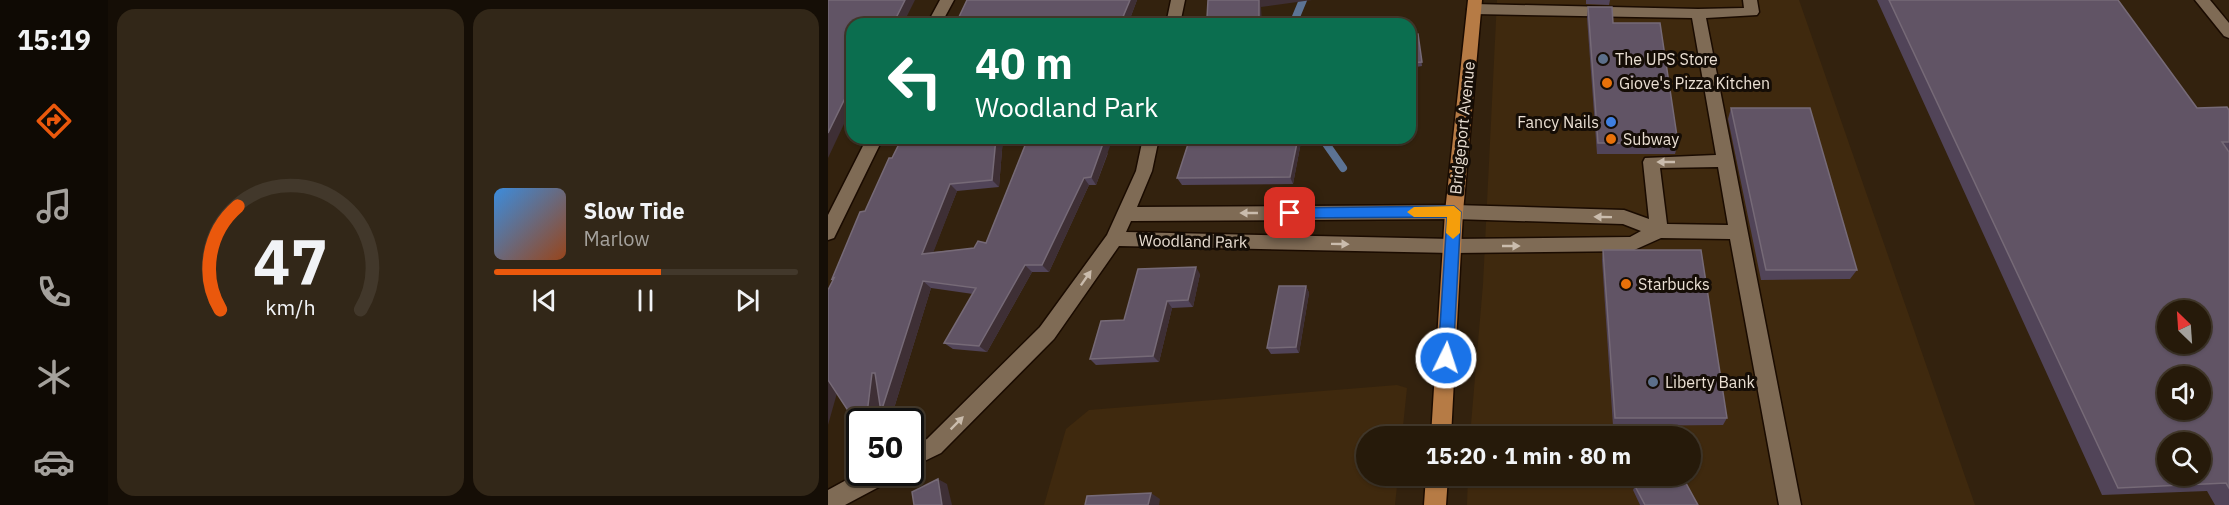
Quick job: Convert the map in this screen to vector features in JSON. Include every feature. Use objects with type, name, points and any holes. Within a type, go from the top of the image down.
[{"type":"main road","name":"Bridgeport Avenue","points":[[1441,426],[1454,212],[1474,4]]},
{"type":"main road","points":[[1435,505],[1436,486]]},
{"type":"street","points":[[937,18],[947,0]]},
{"type":"street","points":[[1174,18],[1178,0]]},
{"type":"street","points":[[1646,13],[1661,4],[1734,4],[1734,0]]},
{"type":"street","points":[[1474,4],[1622,6],[1646,13],[1698,14],[1752,12],[1750,0]]},
{"type":"street","points":[[2202,0],[2229,33]]},
{"type":"street","points":[[1698,14],[1790,505]]},
{"type":"street","points":[[828,233],[872,144]]},
{"type":"street","name":"Woodland Park","points":[[924,451],[934,446],[1047,333],[1114,239],[1144,171],[1150,144]]},
{"type":"street","points":[[1725,161],[1651,162],[1659,231],[1738,232]]},
{"type":"street","name":"Woodland Park","points":[[1125,214],[1454,212],[1624,217],[1659,231]]},
{"type":"street","name":"Woodland Park","points":[[1114,239],[1452,246],[1632,244],[1659,231]]},
{"type":"street","points":[[828,502],[858,486]]},
{"type":"shaded area","points":[[1497,0],[1799,0],[1975,505],[1467,505],[1468,486],[1701,486],[1701,426],[1471,426],[1483,284]]},
{"type":"shaded area","points":[[1397,385],[1407,388],[1403,426],[1356,426],[1356,486],[1397,486],[1395,505],[1044,505],[1066,429],[1089,410]]},
{"type":"building","points":[[828,0],[905,0],[896,18],[846,18],[846,96],[828,133]]},
{"type":"building","points":[[967,0],[1130,0],[1122,18],[958,18]]},
{"type":"building","points":[[1208,0],[1259,0],[1259,18],[1207,18]]},
{"type":"building","points":[[1889,0],[2118,0],[2197,108],[2227,107],[2229,110],[2229,142],[2222,142],[2229,152],[2229,488],[2226,483],[2211,484],[2211,432],[2157,432],[2157,486],[2161,486],[2118,488]]},
{"type":"building","points":[[1588,7],[1612,7],[1613,23],[1660,23],[1678,143],[1598,143]]},
{"type":"building","points":[[1416,34],[1418,34],[1422,62],[1416,62]]},
{"type":"building","points":[[1731,108],[1810,108],[1857,270],[1766,270]]},
{"type":"building","points":[[899,144],[995,144],[992,180],[950,184],[922,254],[974,248],[978,241],[986,243],[1026,144],[1103,144],[1091,177],[1084,178],[1042,265],[1025,265],[979,346],[944,343],[976,288],[923,281],[882,408],[880,408],[875,373],[872,373],[868,408],[846,408],[828,380],[828,290],[860,212],[865,211],[889,158],[892,158]]},
{"type":"building","points":[[1188,144],[1297,144],[1290,177],[1177,178]]},
{"type":"building","points":[[1603,250],[1701,250],[1727,418],[1615,418]]},
{"type":"building","points":[[1196,267],[1188,300],[1167,301],[1153,356],[1090,359],[1101,321],[1124,320],[1138,269]]},
{"type":"building","points":[[1279,286],[1306,286],[1296,347],[1267,348]]},
{"type":"building","points":[[938,479],[942,505],[914,505],[912,492]]},
{"type":"building","points":[[1635,486],[1688,486],[1698,505],[1645,505]]},
{"type":"building","points":[[1151,493],[1148,505],[1085,505],[1087,496]]},
{"type":"waterway","points":[[1296,18],[1303,0]]},
{"type":"waterway","points":[[1326,144],[1343,168]]},
{"type":"slow traffic","points":[[1414,212],[1454,212],[1453,233]]},
{"type":"place","name":"The UPS Store","points":[[1603,59]]},
{"type":"place","name":"Giove's Pizza Kitchen","points":[[1607,83]]},
{"type":"place","name":"Fancy Nails","points":[[1611,122]]},
{"type":"place","name":"Subway","points":[[1611,139]]},
{"type":"place","name":"Starbucks","points":[[1626,284]]},
{"type":"place","name":"Liberty Bank","points":[[1653,382]]},
{"type":"route","points":[[1290,213],[1454,212],[1446,358]]}]
